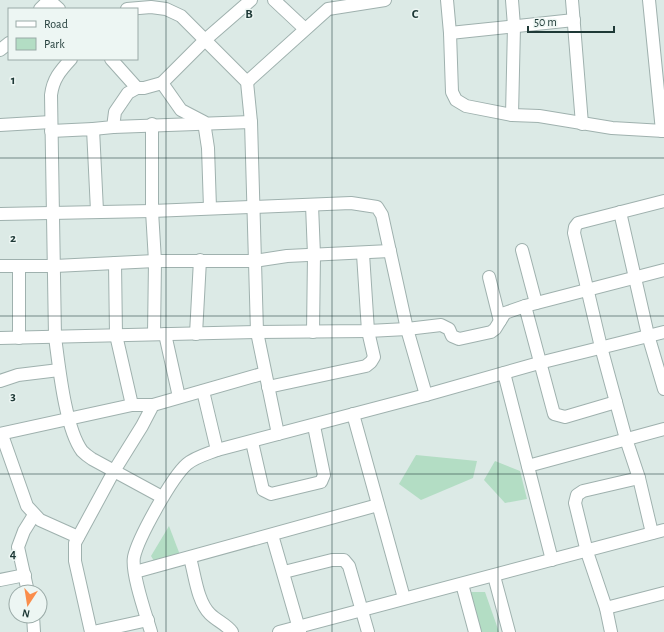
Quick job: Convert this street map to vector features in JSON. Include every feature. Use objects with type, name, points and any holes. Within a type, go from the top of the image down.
[{"type":"street","points":[[41,8],[49,0],[58,8]]},
{"type":"street","points":[[113,126],[115,112],[122,99],[128,93],[137,88],[144,88],[162,83],[205,40],[251,0]]},
{"type":"street","points":[[274,0],[305,29]]},
{"type":"street","points":[[247,82],[328,9],[385,0]]},
{"type":"street","points":[[447,0],[450,33],[452,92],[456,100],[466,106],[512,116],[539,116],[612,128],[663,131],[649,0]]},
{"type":"street","points":[[512,0],[514,26],[512,116]]},
{"type":"street","points":[[572,0],[582,124]]},
{"type":"street","points":[[132,8],[151,4],[181,16],[247,82],[251,122],[257,332],[278,434]]},
{"type":"street","points":[[450,33],[574,20]]},
{"type":"street","points":[[0,50],[8,44]]},
{"type":"street","points":[[70,60],[57,74],[52,84],[51,127],[55,337],[59,370],[69,418],[82,451],[92,459],[162,497]]},
{"type":"street","points":[[112,60],[137,88]]},
{"type":"street","points":[[162,83],[181,110],[204,122]]},
{"type":"street","points":[[204,122],[208,148],[210,208]]},
{"type":"street","points":[[0,125],[93,129],[113,126],[152,124],[251,122]]},
{"type":"street","points":[[152,124],[152,211],[160,334],[179,398]]},
{"type":"street","points":[[93,129],[98,211]]},
{"type":"street","points":[[279,632],[299,629],[404,598],[587,552],[658,532],[626,439],[601,347],[575,238],[575,227],[578,223],[664,201]]},
{"type":"street","points":[[0,214],[152,211],[351,203],[377,207],[382,215],[407,329],[426,395]]},
{"type":"street","points":[[312,205],[314,255],[313,332]]},
{"type":"street","points":[[620,212],[648,336],[664,389]]},
{"type":"street","points":[[522,250],[539,363],[554,414],[565,417],[616,402]]},
{"type":"street","points":[[0,266],[54,266],[200,260],[254,261],[314,255],[363,254],[390,251]]},
{"type":"street","points":[[268,387],[366,366],[371,362],[374,357],[368,331],[363,254]]},
{"type":"street","points":[[196,334],[200,260]]},
{"type":"street","points":[[115,263],[116,335],[132,405]]},
{"type":"street","points":[[19,266],[20,338]]},
{"type":"street","points":[[0,338],[368,331],[407,329],[441,325],[449,329],[452,336],[459,339],[491,332],[495,329],[505,314],[530,305],[664,270]]},
{"type":"street","points":[[489,277],[500,321]]},
{"type":"street","points":[[151,632],[135,572],[134,558],[162,497],[187,464],[217,450],[314,426],[539,363],[664,332]]},
{"type":"street","points":[[0,381],[18,375],[59,370]]},
{"type":"street","points":[[78,537],[40,520],[26,506],[1,434],[132,405],[153,406],[265,373]]},
{"type":"street","points":[[504,373],[552,560]]},
{"type":"street","points":[[203,391],[217,450]]},
{"type":"street","points":[[148,620],[92,632],[74,552],[75,543],[78,537],[114,471],[153,406]]},
{"type":"street","points":[[353,414],[404,598]]},
{"type":"street","points":[[252,442],[263,490],[266,493],[271,494],[321,482],[324,475],[314,426]]},
{"type":"street","points":[[528,466],[664,429]]},
{"type":"street","points":[[611,632],[606,608],[587,552],[576,503],[577,495],[583,491],[639,478]]},
{"type":"street","points":[[135,572],[378,505]]},
{"type":"street","points":[[27,584],[18,547],[24,531],[34,515]]},
{"type":"street","points":[[272,535],[284,572],[299,629]]},
{"type":"street","points":[[190,558],[204,607],[212,616],[226,624],[232,632]]},
{"type":"street","points":[[284,572],[332,560],[344,560],[350,566],[361,611],[368,632]]},
{"type":"street","points":[[0,580],[26,575]]},
{"type":"street","points":[[494,576],[509,632]]},
{"type":"street","points":[[462,584],[475,632]]},
{"type":"street","points":[[606,608],[664,593]]},
{"type":"green space","points":[[416,455],[477,461],[473,478],[421,500],[399,484]]},
{"type":"green space","points":[[495,461],[520,471],[527,499],[505,503],[484,480]]},
{"type":"green space","points":[[169,526],[180,555],[156,564],[151,556]]},
{"type":"green space","points":[[470,592],[485,592],[499,632],[481,632]]}]
